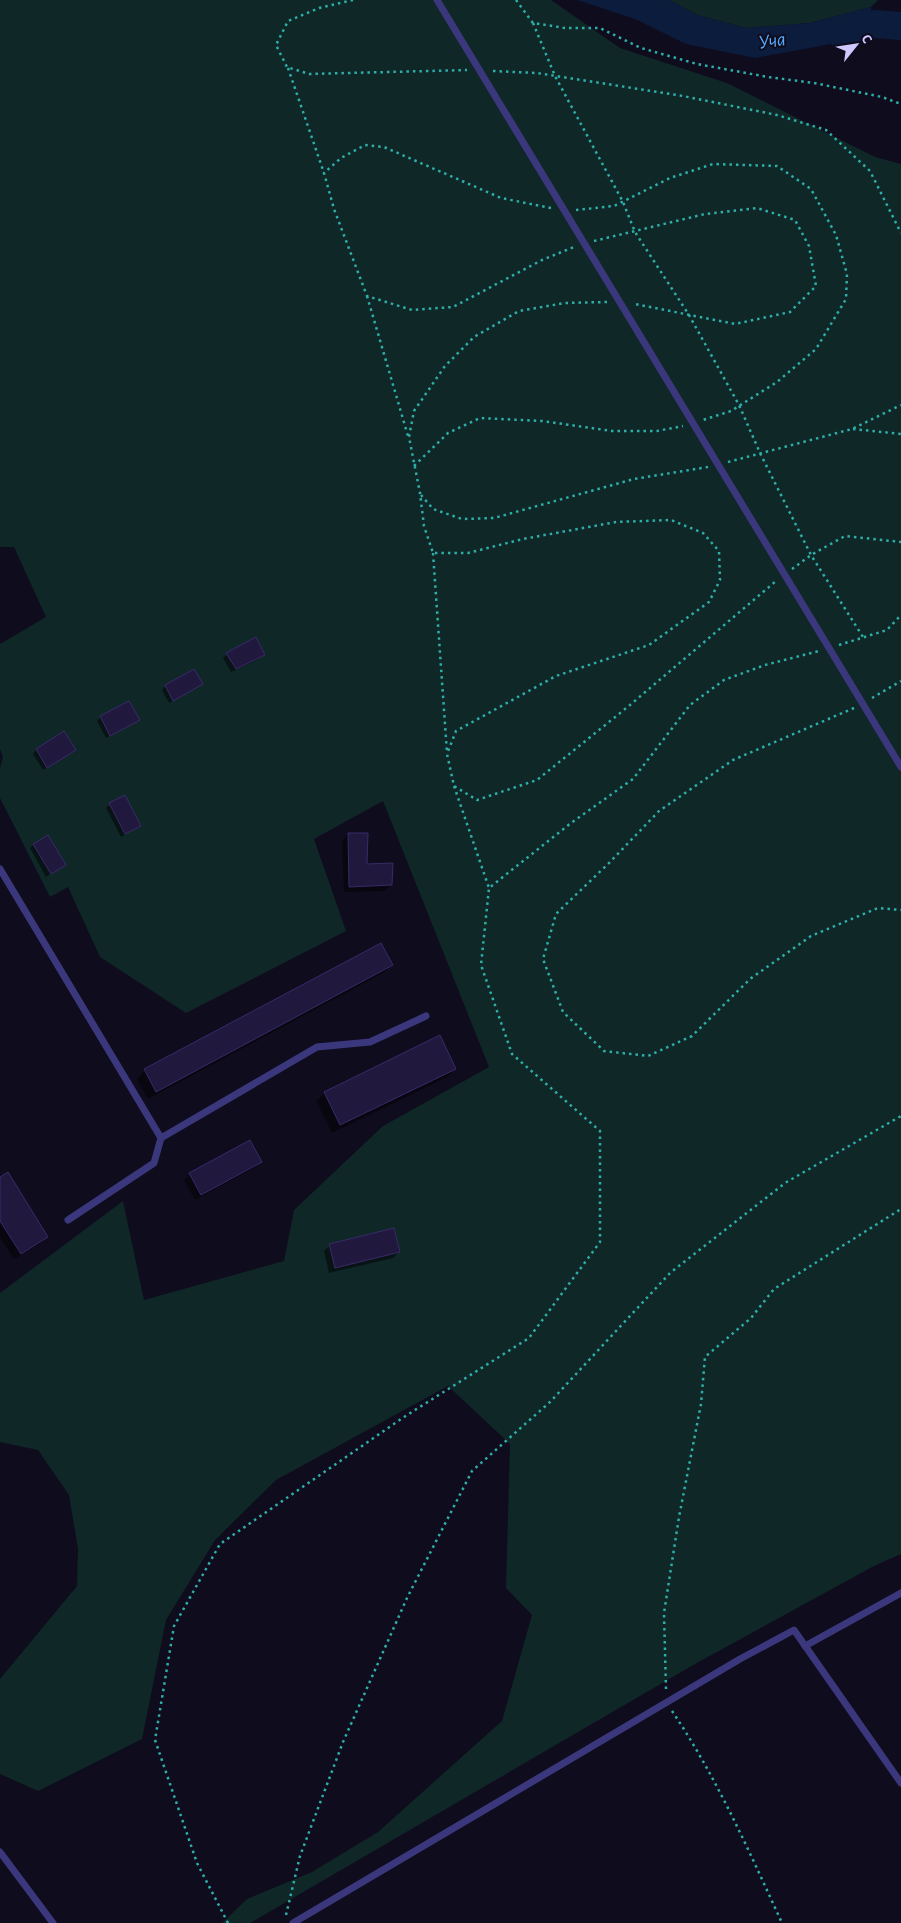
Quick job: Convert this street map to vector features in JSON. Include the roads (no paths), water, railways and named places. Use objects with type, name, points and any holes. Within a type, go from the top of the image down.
[{"type":"lane","points":[[437,0],[901,767]]},
{"type":"lane","points":[[0,869],[161,1138]]},
{"type":"lane","points":[[68,1220],[154,1163],[161,1138],[316,1047],[370,1042],[426,1016]]},
{"type":"lane","points":[[805,1646],[901,1593]]},
{"type":"lane","points":[[293,1923],[794,1630],[901,1783]]},
{"type":"lane","points":[[0,1852],[52,1923]]},
{"type":"water","points":[[577,0],[669,0],[697,15],[746,28],[810,23],[871,7],[874,36],[755,58],[686,44],[635,19]]},
{"type":"waterway","name":"Уча","points":[[837,32],[875,24],[901,26]]}]
